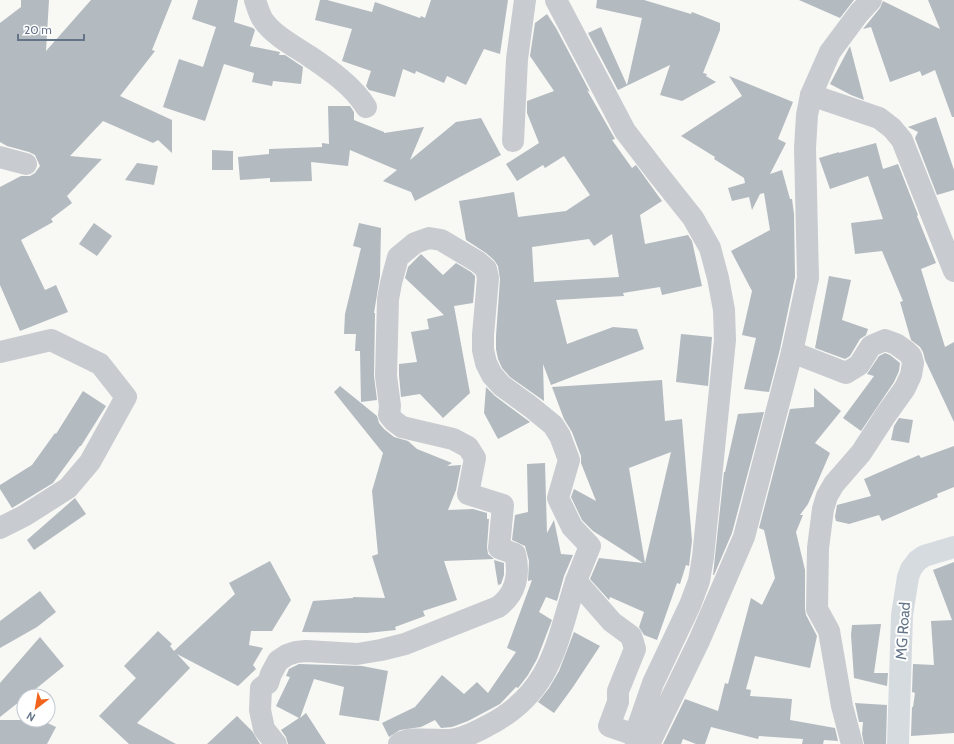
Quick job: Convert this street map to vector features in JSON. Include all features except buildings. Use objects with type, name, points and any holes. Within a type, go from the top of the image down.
[{"type":"main road","name":"MG Road","points":[[898,744],[902,615],[908,577],[911,569],[917,561],[924,556],[954,547]]},
{"type":"street","points":[[255,0],[263,20],[282,40],[310,57],[342,80],[361,99],[366,108]]},
{"type":"street","points":[[513,141],[517,59],[525,0]]},
{"type":"street","points":[[556,0],[626,131],[693,218],[710,248],[724,310],[725,340],[703,557],[699,581],[690,606],[653,683],[640,741]]},
{"type":"street","points":[[640,741],[698,641],[744,537],[792,352],[808,278],[805,148],[807,115],[811,95],[830,52],[859,13],[871,0]]},
{"type":"street","points":[[811,95],[879,118],[892,128],[902,140],[954,271]]},
{"type":"street","points":[[0,156],[26,164]]},
{"type":"street","points":[[276,744],[264,728],[260,710],[260,688],[268,683],[278,662],[287,655],[306,650],[356,654],[405,644],[498,607],[510,597],[516,582],[517,562],[515,554],[499,548],[503,505],[468,494],[475,458],[472,451],[468,447],[453,439],[402,427],[389,415],[390,406],[386,376],[386,345],[388,299],[391,282],[398,257],[415,243],[429,238],[442,240],[478,262],[486,269],[488,278],[483,335],[483,350],[486,363],[492,375],[502,386],[553,425],[560,436],[568,460],[558,498],[572,527],[590,546],[576,581],[555,653],[539,682],[521,704],[499,720],[458,738],[445,740],[405,740],[399,744]]},
{"type":"street","points":[[0,352],[52,340],[100,364],[126,396],[90,462],[68,488],[24,516],[0,528]]},
{"type":"street","points":[[792,352],[846,373],[859,365],[871,346],[885,340],[896,344],[907,352],[911,356],[913,363],[911,375],[905,388],[861,453],[834,484],[827,496],[823,509],[818,548],[817,609],[829,631],[842,706],[852,744]]},
{"type":"street","points":[[576,581],[612,622],[631,636],[635,649],[618,691],[618,702],[609,726],[640,741]]}]
